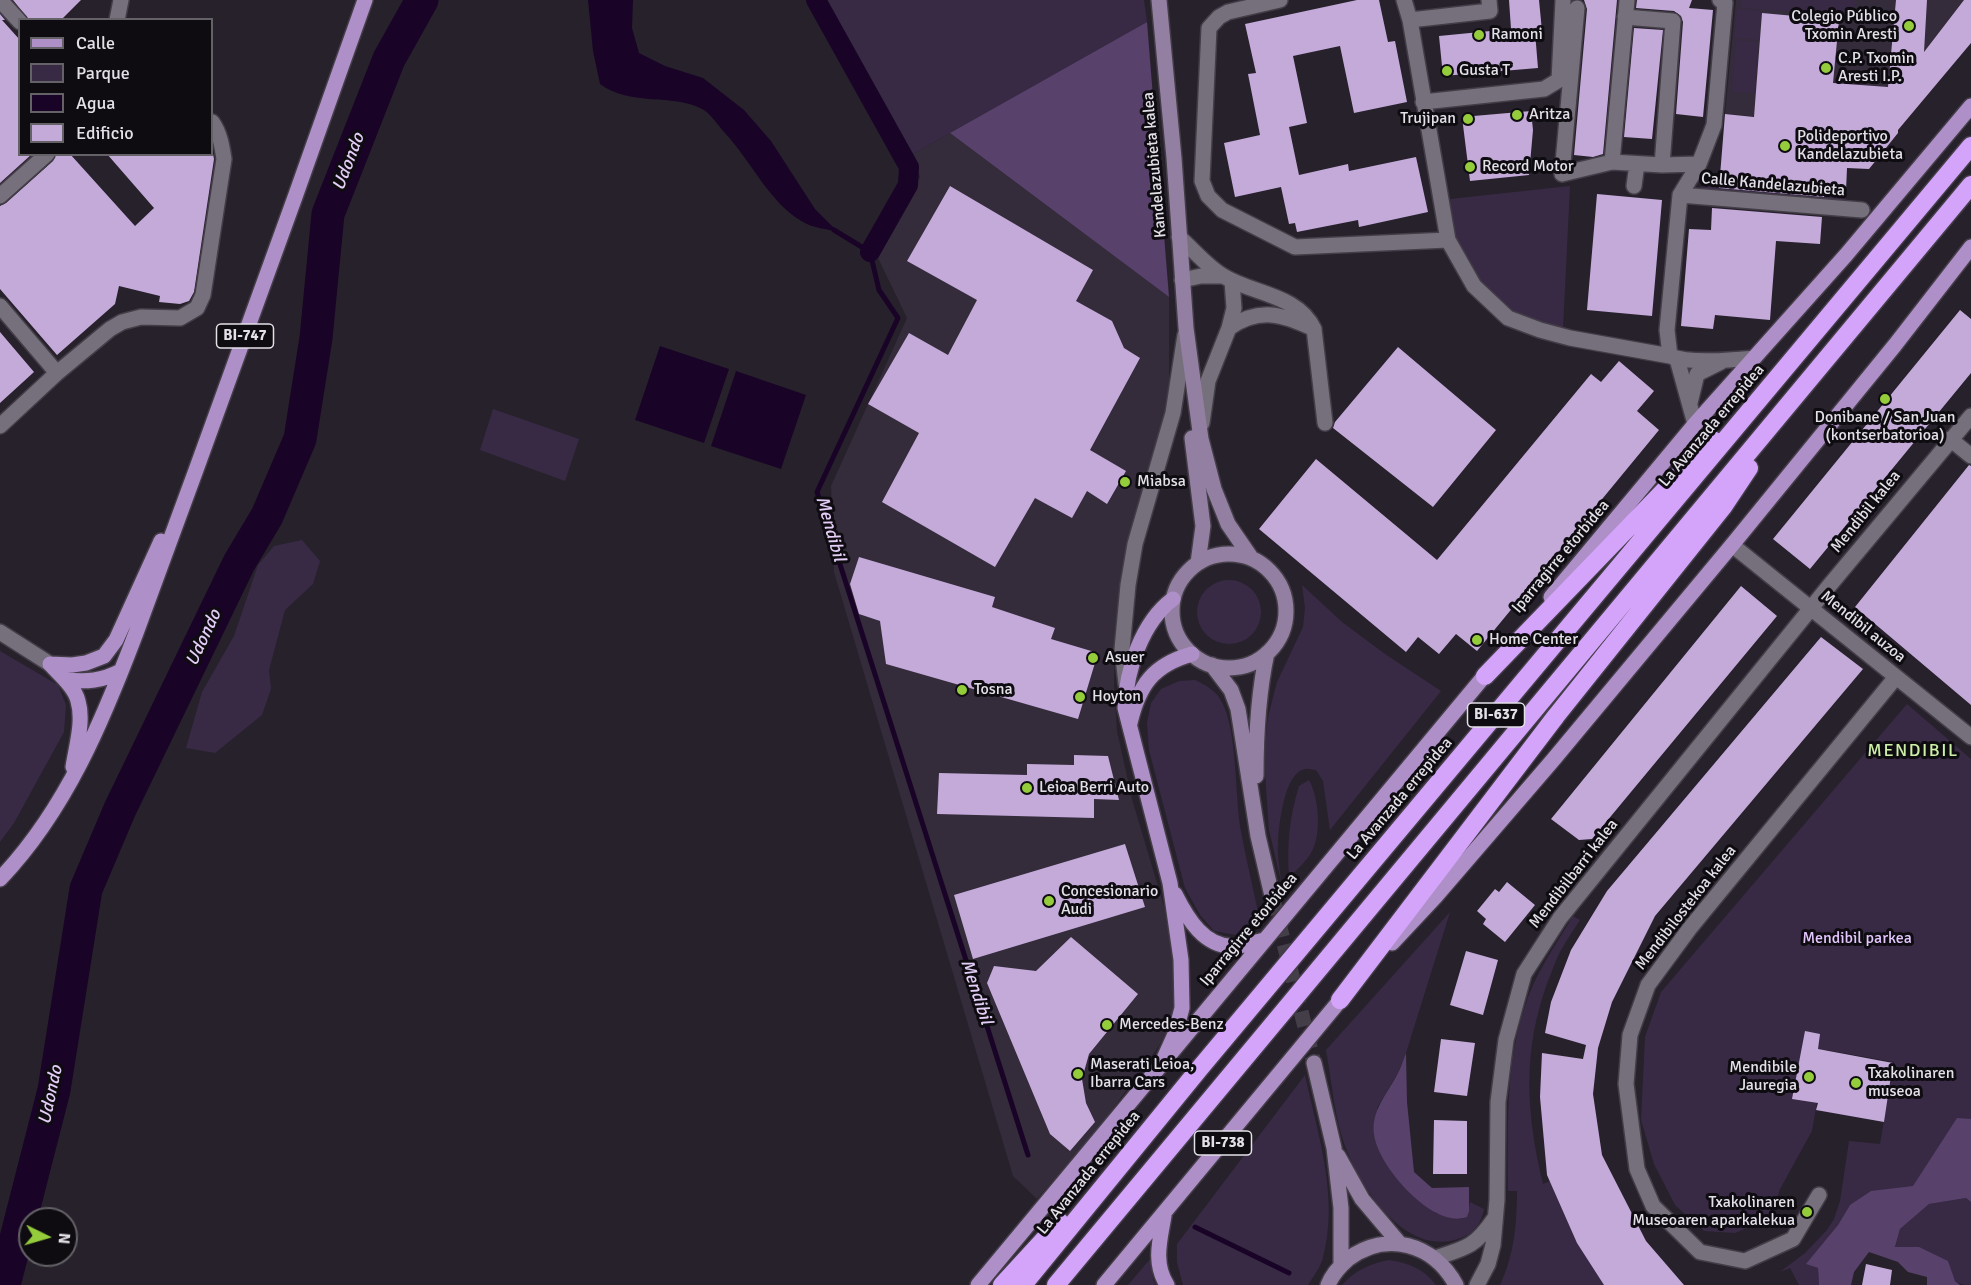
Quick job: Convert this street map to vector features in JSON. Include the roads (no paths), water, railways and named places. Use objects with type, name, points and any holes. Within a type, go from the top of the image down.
[{"type":"highway","name":"La Avanzada errepidea","points":[[1023,1285],[1200,1068],[1971,146]]},
{"type":"highway","name":"BI-637","points":[[1056,1285],[1971,185]]},
{"type":"highway","points":[[1485,676],[1814,335]]},
{"type":"highway","points":[[1340,999],[1556,716],[1723,507],[1801,390]]},
{"type":"highway","points":[[1002,1285],[1200,1068]]},
{"type":"main road","name":"BI-747","points":[[0,879],[37,833],[72,779],[98,728],[181,511],[365,0]]},
{"type":"main road","name":"Iparragirre etorbidea","points":[[978,1285],[1695,424],[1853,246],[1971,106]]},
{"type":"main road","points":[[1340,999],[1451,878],[1732,545],[1895,345],[1971,247]]},
{"type":"main road","points":[[50,664],[86,663],[104,656],[116,640],[157,547],[181,511]]},
{"type":"main road","points":[[1161,1065],[1175,1034],[1182,1008],[1181,960],[1170,883],[1125,708],[1126,687],[1144,634],[1167,603],[1173,599]]},
{"type":"main road","points":[[1129,729],[1134,707],[1150,676],[1166,663],[1192,654]]},
{"type":"main road","points":[[50,664],[66,680],[78,700],[79,723],[72,779]]},
{"type":"main road","points":[[66,680],[90,682],[108,678],[121,671]]},
{"type":"main road","points":[[1170,883],[1181,907],[1194,927],[1209,940],[1234,947],[1264,940]]},
{"type":"main road","name":"BI-738","points":[[1104,1285],[1340,999]]},
{"type":"main road","points":[[1164,1214],[1157,1253],[1160,1275],[1167,1285]]},
{"type":"street","points":[[0,0],[18,20]]},
{"type":"street","points":[[117,18],[121,0]]},
{"type":"street","name":"Kandelazubieta kalea","points":[[1159,0],[1186,328],[1201,439],[1214,489],[1228,524],[1252,559]]},
{"type":"street","points":[[1280,0],[1228,12],[1219,17],[1209,28],[1202,181],[1208,196],[1222,210],[1295,247],[1448,240]]},
{"type":"street","points":[[1404,0],[1410,20],[1448,240],[1474,286],[1508,318],[1570,338],[1673,357],[1724,361],[1754,358]]},
{"type":"street","points":[[1410,20],[1490,10],[1489,0]]},
{"type":"street","points":[[1423,102],[1544,89],[1559,80],[1563,0]]},
{"type":"street","points":[[1612,162],[1627,0]]},
{"type":"street","name":"Calle Kandelazubieta","points":[[1695,424],[1690,403],[1673,357],[1667,330],[1680,195],[1699,164],[1714,125],[1725,3],[1720,0]]},
{"type":"street","name":"Calle Kandelazubieta","points":[[1577,8],[1562,174],[1612,162],[1662,165],[1699,164]]},
{"type":"street","points":[[1625,17],[1673,21],[1662,165]]},
{"type":"street","points":[[0,426],[110,328],[141,317],[180,318],[197,308],[202,295],[224,159],[217,129],[213,123]]},
{"type":"street","points":[[0,196],[45,156]]},
{"type":"street","points":[[1634,186],[1637,164]]},
{"type":"street","name":"Calle Kandelazubieta","points":[[1680,195],[1862,210]]},
{"type":"street","points":[[1179,237],[1227,278],[1234,308],[1229,328],[1208,381],[1201,439]]},
{"type":"street","points":[[1182,280],[1201,276],[1227,278],[1278,298],[1300,310],[1309,319],[1314,329],[1325,423]]},
{"type":"street","points":[[0,306],[57,373]]},
{"type":"street","points":[[1229,328],[1240,320],[1260,314],[1287,318],[1314,329]]},
{"type":"street","points":[[1126,687],[1122,649],[1128,585],[1136,544],[1173,413],[1186,328]]},
{"type":"street","name":"Kandelazubieta kalea","points":[[1186,328],[1185,398],[1203,526],[1198,563]]},
{"type":"street","points":[[1690,403],[1697,374],[1724,361]]},
{"type":"street","name":"Mendibil kalea","points":[[1811,609],[1971,416]]},
{"type":"street","points":[[1950,439],[1971,456]]},
{"type":"street","name":"Mendibil auzoa","points":[[1732,545],[1971,737]]},
{"type":"street","points":[[1225,554],[1252,559],[1272,574],[1279,584],[1285,602],[1285,621],[1281,633],[1267,653],[1247,665],[1223,668],[1212,665],[1192,654],[1183,645],[1175,629],[1173,599],[1182,578],[1198,563],[1225,554]]},
{"type":"street","name":"Mendibilbarri kalea","points":[[1477,1285],[1488,1264],[1493,1245],[1497,1200],[1498,1102],[1506,1040],[1524,974],[1560,918],[1811,609]]},
{"type":"street","points":[[0,632],[50,664]]},
{"type":"street","points":[[1258,836],[1256,740],[1261,681],[1267,653]]},
{"type":"street","points":[[1212,665],[1231,690],[1238,710],[1258,836],[1273,900]]},
{"type":"street","name":"Mendibilostekoa kalea","points":[[1819,1195],[1793,1239],[1745,1261],[1700,1252],[1653,1206],[1637,1169],[1626,1083],[1630,1035],[1648,985],[1690,928],[1896,677]]},
{"type":"street","points":[[1314,1063],[1334,1148],[1341,1208],[1341,1265]]},
{"type":"street","points":[[1334,1148],[1362,1199],[1400,1244]]},
{"type":"street","points":[[1435,1258],[1471,1246],[1485,1233],[1495,1216]]},
{"type":"street","points":[[1328,1285],[1341,1265],[1358,1252],[1378,1244],[1400,1244],[1419,1248],[1435,1258],[1450,1273],[1456,1285]]},
{"type":"water","points":[[588,0],[633,0],[632,28],[639,53],[665,66],[703,78],[744,110],[771,141],[815,209],[838,232],[811,226],[791,214],[770,193],[714,119],[702,109],[690,104],[625,95],[600,84],[593,51]]},
{"type":"water","points":[[660,346],[729,369],[704,443],[635,420]]},
{"type":"water","points":[[736,371],[806,395],[781,469],[711,446]]},
{"type":"waterway","name":"Udondo","points":[[4,1285],[54,1090],[86,889],[120,809],[239,563],[267,516],[300,439],[316,338],[328,214],[389,59],[422,0]]},
{"type":"waterway","points":[[816,0],[909,167],[908,185],[870,252]]},
{"type":"waterway","name":"Mendibil","points":[[834,230],[870,252],[879,290],[898,318],[817,492],[1028,1155]]},
{"type":"waterway","points":[[1195,1227],[1289,1273]]},
{"type":"tunnel","points":[[1273,900],[1314,1063]]},
{"type":"place","name":"Colegio Público Txomin Aresti","points":[[1909,26]]},
{"type":"place","name":"Ramoni","points":[[1479,35]]},
{"type":"place","name":"C.P. Txomin Aresti I.P.","points":[[1826,68]]},
{"type":"place","name":"Gusta T","points":[[1447,71]]},
{"type":"place","name":"Aritza","points":[[1517,115]]},
{"type":"place","name":"Trujipan","points":[[1468,119]]},
{"type":"place","name":"Polideportivo Kandelazubieta","points":[[1785,146]]},
{"type":"place","name":"Record Motor","points":[[1470,167]]},
{"type":"place","name":"Donibane / San Juan (kontserbatorioa)","points":[[1885,399]]},
{"type":"place","name":"Miabsa","points":[[1125,482]]},
{"type":"place","name":"Home Center","points":[[1477,640]]},
{"type":"place","name":"Asuer","points":[[1093,658]]},
{"type":"place","name":"Tosna","points":[[962,690]]},
{"type":"place","name":"Hoyton","points":[[1080,697]]},
{"type":"place","name":"Leioa Berri Auto","points":[[1027,788]]},
{"type":"place","name":"Concesionario Audi","points":[[1049,901]]},
{"type":"place","name":"Mercedes-Benz","points":[[1107,1025]]},
{"type":"place","name":"Maserati Leioa, Ibarra Cars","points":[[1078,1074]]},
{"type":"place","name":"Mendibile Jauregia","points":[[1809,1077]]},
{"type":"place","name":"Txakolinaren museoa","points":[[1856,1083]]},
{"type":"place","name":"Txakolinaren Museoaren aparkalekua","points":[[1807,1212]]},
{"type":"district","name":"MENDIBIL","points":[[1913,751]]},
{"type":"park label","name":"Mendibil parkea","points":[[1857,939]]}]
